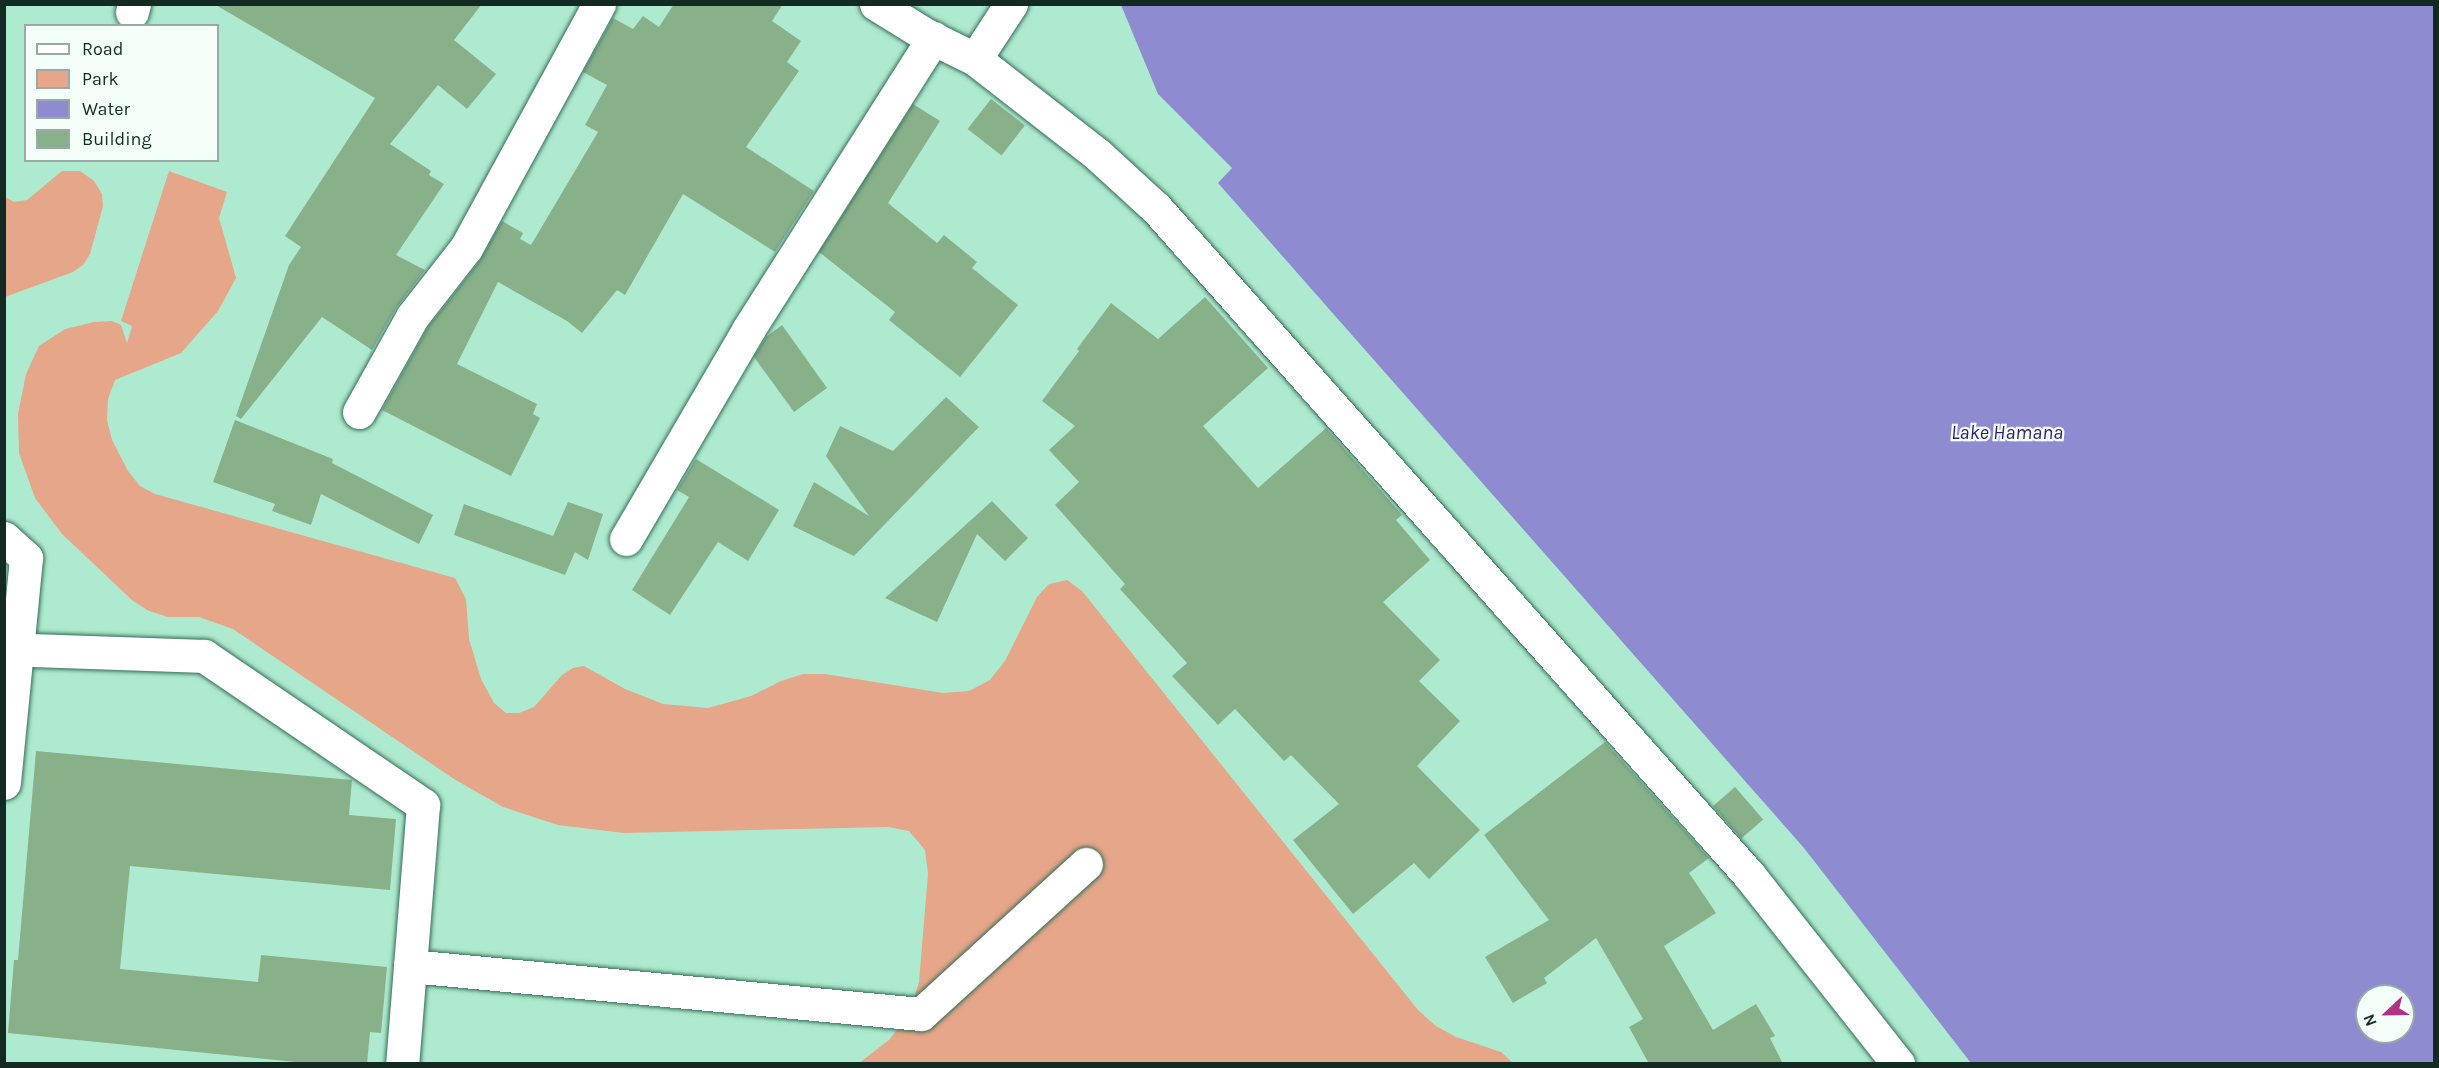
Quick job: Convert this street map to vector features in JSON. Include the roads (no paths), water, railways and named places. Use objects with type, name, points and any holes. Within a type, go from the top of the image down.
[{"type":"street","points":[[359,412],[412,317],[466,248],[599,4]]},
{"type":"street","points":[[876,4],[975,60],[1097,154],[1156,208],[1749,875],[1898,1064]]},
{"type":"street","points":[[975,60],[1011,4]]},
{"type":"street","points":[[626,539],[748,330],[933,38]]},
{"type":"street","points":[[4,538],[26,558],[11,650],[4,783]]},
{"type":"street","points":[[11,650],[204,656],[423,805],[402,1064]]},
{"type":"street","points":[[410,966],[921,1014],[1086,864]]},
{"type":"water","name":"Lake Hamana","points":[[1121,5],[2434,5],[2434,1063],[1971,1063],[1804,848],[1218,183],[1232,168],[1158,94]]}]
